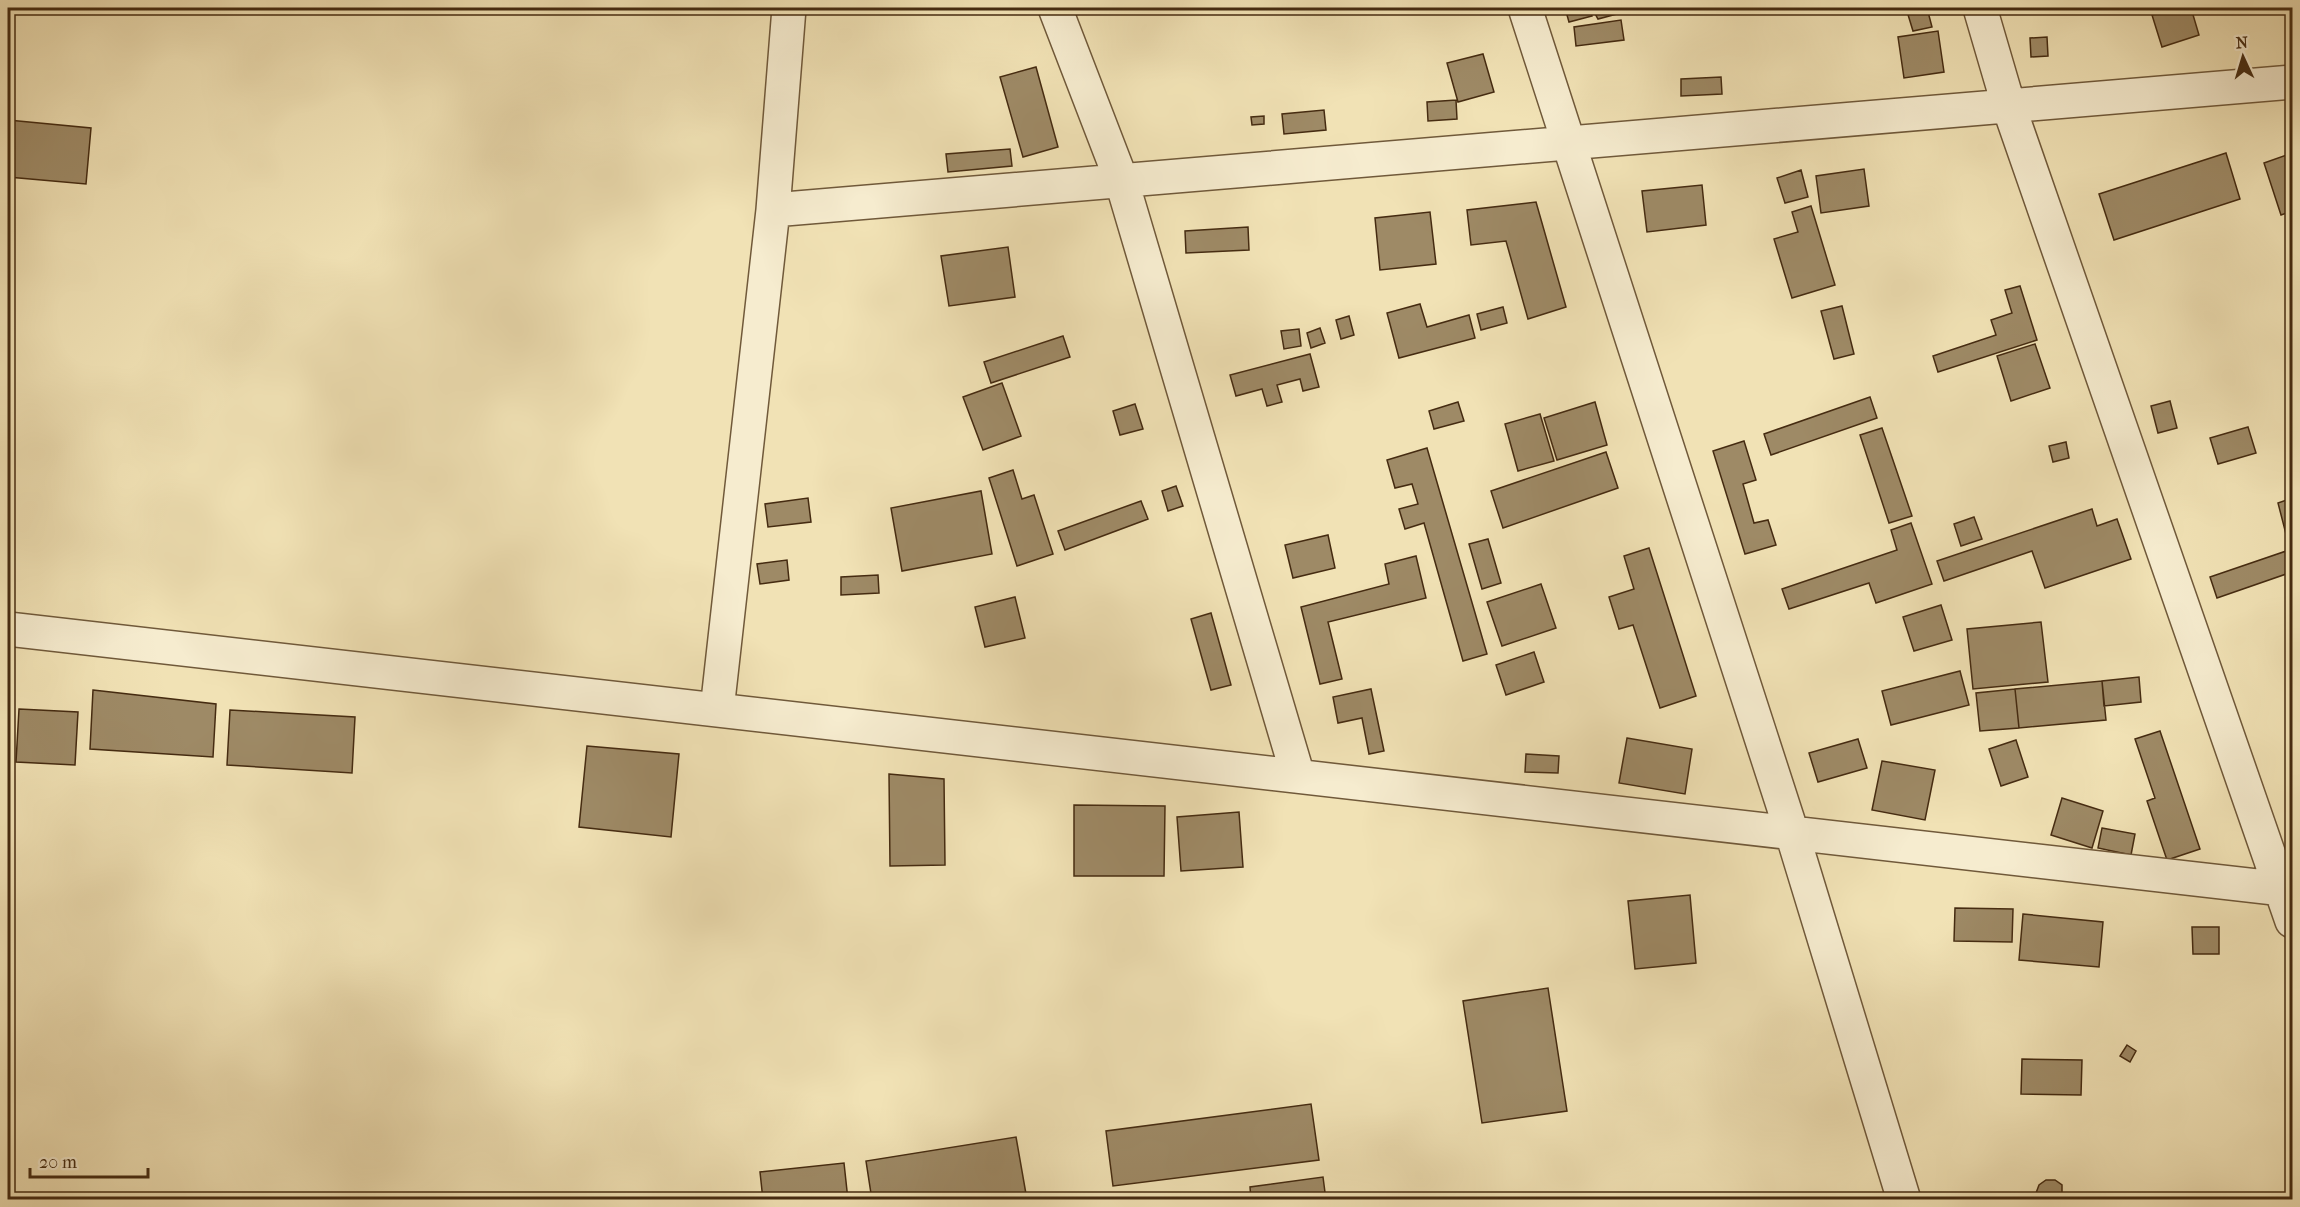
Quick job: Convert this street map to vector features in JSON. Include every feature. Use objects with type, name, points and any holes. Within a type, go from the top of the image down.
[{"type":"street","points":[[717,710],[773,210],[789,8]]},
{"type":"street","points":[[1055,8],[1122,183],[1298,776]]},
{"type":"street","points":[[1525,8],[1792,833],[1904,1200]]},
{"type":"street","points":[[1980,8],[2009,106],[2283,889],[2292,921]]},
{"type":"street","points":[[773,210],[1122,183],[2292,82]]},
{"type":"street","points":[[8,629],[2283,889]]},
{"type":"building","points":[[1565,8],[1589,8],[1592,16],[1569,22]]},
{"type":"building","points":[[1592,8],[1639,8],[1598,19]]},
{"type":"building","points":[[1906,8],[1927,8],[1932,27],[1913,31]]},
{"type":"building","points":[[2175,8],[2191,8],[2199,35],[2162,47],[2152,15]]},
{"type":"building","points":[[1621,20],[1624,40],[1576,46],[1574,27]]},
{"type":"building","points":[[1938,31],[1944,72],[1904,78],[1898,37]]},
{"type":"building","points":[[2047,37],[2048,56],[2031,57],[2030,38]]},
{"type":"building","points":[[1483,54],[1494,92],[1458,102],[1447,63]]},
{"type":"building","points":[[1036,67],[1058,147],[1023,157],[1000,77]]},
{"type":"building","points":[[1721,77],[1722,94],[1681,96],[1681,79]]},
{"type":"building","points":[[1456,100],[1457,119],[1428,121],[1427,102]]},
{"type":"building","points":[[1324,110],[1326,130],[1284,134],[1282,114]]},
{"type":"building","points":[[1264,116],[1264,124],[1252,125],[1251,117]]},
{"type":"building","points":[[8,120],[91,128],[86,184],[8,177]]},
{"type":"building","points":[[1010,149],[1012,166],[948,172],[946,154]]},
{"type":"building","points":[[2226,153],[2240,199],[2114,240],[2099,194]]},
{"type":"building","points":[[2292,153],[2292,211],[2281,215],[2264,163]]},
{"type":"building","points":[[1864,169],[1869,206],[1821,213],[1816,176]]},
{"type":"building","points":[[1801,170],[1808,197],[1785,203],[1777,178]]},
{"type":"building","points":[[1702,185],[1706,225],[1647,232],[1642,191]]},
{"type":"building","points":[[1536,202],[1566,307],[1528,319],[1506,241],[1471,245],[1467,210]]},
{"type":"building","points":[[1811,206],[1835,285],[1792,298],[1774,239],[1798,232],[1792,212]]},
{"type":"building","points":[[1430,212],[1436,264],[1380,270],[1375,218]]},
{"type":"building","points":[[1248,227],[1249,250],[1186,253],[1185,231]]},
{"type":"building","points":[[1008,247],[1015,297],[949,306],[941,256]]},
{"type":"building","points":[[2020,286],[2037,340],[1938,372],[1933,356],[1996,335],[1991,320],[2012,313],[2005,290]]},
{"type":"building","points":[[1420,304],[1427,327],[1469,315],[1475,338],[1399,358],[1387,313]]},
{"type":"building","points":[[1842,306],[1854,354],[1834,359],[1821,311]]},
{"type":"building","points":[[1503,307],[1507,323],[1481,330],[1477,314]]},
{"type":"building","points":[[1349,316],[1354,335],[1341,339],[1336,320]]},
{"type":"building","points":[[1320,328],[1325,343],[1311,348],[1307,333]]},
{"type":"building","points":[[1299,329],[1301,346],[1284,349],[1281,331]]},
{"type":"building","points":[[1063,336],[1070,357],[991,383],[984,362]]},
{"type":"building","points":[[2035,344],[2050,388],[2011,401],[1997,356]]},
{"type":"building","points":[[1310,354],[1319,387],[1303,391],[1300,379],[1277,385],[1282,402],[1267,406],[1262,389],[1236,396],[1230,375]]},
{"type":"building","points":[[1002,383],[1021,436],[983,450],[963,397]]},
{"type":"building","points":[[1870,397],[1877,418],[1771,455],[1764,434]]},
{"type":"building","points":[[2170,401],[2177,428],[2158,433],[2151,406]]},
{"type":"building","points":[[1458,402],[1464,421],[1434,429],[1429,411]]},
{"type":"building","points":[[1595,402],[1607,445],[1557,460],[1544,418]]},
{"type":"building","points":[[1135,404],[1143,429],[1120,435],[1113,411]]},
{"type":"building","points":[[1540,414],[1554,461],[1518,471],[1505,424]]},
{"type":"building","points":[[2248,427],[2256,453],[2218,464],[2210,438]]},
{"type":"building","points":[[1882,428],[1912,516],[1889,523],[1860,435]]},
{"type":"building","points":[[1744,441],[1756,480],[1743,484],[1754,523],[1768,520],[1776,545],[1745,554],[1713,451]]},
{"type":"building","points":[[2066,442],[2069,458],[2053,462],[2049,446]]},
{"type":"building","points":[[1427,448],[1487,654],[1463,661],[1424,523],[1405,529],[1399,509],[1418,504],[1412,484],[1395,488],[1387,460]]},
{"type":"building","points":[[1606,452],[1618,488],[1503,528],[1491,491]]},
{"type":"building","points":[[1013,470],[1022,499],[1034,495],[1053,554],[1017,566],[989,478]]},
{"type":"building","points":[[1176,486],[1183,506],[1168,511],[1162,491]]},
{"type":"building","points":[[981,491],[992,554],[902,571],[891,508]]},
{"type":"building","points":[[808,498],[811,522],[768,527],[765,504]]},
{"type":"building","points":[[2292,498],[2292,536],[2287,538],[2278,503]]},
{"type":"building","points":[[1141,501],[1148,519],[1065,550],[1058,531]]},
{"type":"building","points":[[2092,509],[2097,526],[2117,519],[2131,559],[2045,588],[2032,551],[1944,581],[1937,561]]},
{"type":"building","points":[[1974,517],[1982,539],[1961,546],[1954,524]]},
{"type":"building","points":[[1911,523],[1932,584],[1876,603],[1869,583],[1789,609],[1782,589],[1897,550],[1891,530]]},
{"type":"building","points":[[1328,535],[1335,568],[1293,578],[1285,545]]},
{"type":"building","points":[[1488,539],[1501,583],[1482,589],[1469,544]]},
{"type":"building","points":[[1649,548],[1696,696],[1660,708],[1633,625],[1619,629],[1609,597],[1634,589],[1624,556]]},
{"type":"building","points":[[2292,549],[2292,572],[2217,598],[2210,577]]},
{"type":"building","points":[[1416,556],[1426,598],[1328,622],[1342,679],[1320,684],[1301,607],[1389,584],[1385,564]]},
{"type":"building","points":[[787,560],[789,580],[760,584],[757,564]]},
{"type":"building","points":[[878,575],[879,593],[841,595],[841,577]]},
{"type":"building","points":[[1541,584],[1556,628],[1502,646],[1487,602]]},
{"type":"building","points":[[1015,597],[1025,638],[985,647],[975,607]]},
{"type":"building","points":[[1941,605],[1952,640],[1914,651],[1903,617]]},
{"type":"building","points":[[1211,613],[1231,685],[1211,690],[1191,619]]},
{"type":"building","points":[[2041,622],[2048,682],[1973,689],[1967,629]]},
{"type":"building","points":[[1534,652],[1544,682],[1506,695],[1496,665]]},
{"type":"building","points":[[1960,671],[1969,705],[1891,725],[1882,691]]},
{"type":"building","points":[[2139,677],[2141,702],[2104,706],[2102,681]]},
{"type":"building","points":[[2102,681],[2106,720],[2019,728],[2015,689]]},
{"type":"building","points":[[1371,689],[1384,751],[1369,754],[1362,718],[1338,723],[1333,697]]},
{"type":"building","points":[[2015,689],[2019,728],[1980,731],[1976,693]]},
{"type":"building","points":[[93,690],[216,704],[213,757],[90,749]]},
{"type":"building","points":[[19,709],[78,712],[75,765],[16,762]]},
{"type":"building","points":[[230,710],[355,717],[352,773],[227,765]]},
{"type":"building","points":[[2160,731],[2200,849],[2167,860],[2147,801],[2155,798],[2135,739]]},
{"type":"building","points":[[1627,738],[1692,749],[1685,794],[1619,783]]},
{"type":"building","points":[[1858,739],[1867,768],[1818,782],[1809,753]]},
{"type":"building","points":[[2016,740],[2028,777],[2001,786],[1989,749]]},
{"type":"building","points":[[587,746],[679,754],[671,837],[579,827]]},
{"type":"building","points":[[1526,754],[1559,756],[1558,773],[1525,772]]},
{"type":"building","points":[[1882,761],[1935,770],[1925,820],[1872,810]]},
{"type":"building","points":[[889,774],[944,779],[945,865],[890,866]]},
{"type":"building","points":[[2062,798],[2103,811],[2092,848],[2051,835]]},
{"type":"building","points":[[1074,805],[1165,806],[1164,876],[1074,876]]},
{"type":"building","points":[[1239,812],[1243,867],[1181,871],[1177,817]]},
{"type":"building","points":[[2102,828],[2135,834],[2131,855],[2098,848]]},
{"type":"building","points":[[1690,895],[1696,963],[1635,969],[1628,901]]},
{"type":"building","points":[[1955,908],[2013,909],[2012,942],[1954,941]]},
{"type":"building","points":[[2023,914],[2103,922],[2099,967],[2019,960]]},
{"type":"building","points":[[2192,927],[2219,927],[2219,954],[2193,954]]},
{"type":"building","points":[[1548,988],[1567,1111],[1482,1123],[1463,1001]]},
{"type":"building","points":[[2127,1045],[2136,1051],[2130,1062],[2120,1056]]},
{"type":"building","points":[[2022,1059],[2082,1060],[2081,1095],[2021,1094]]},
{"type":"building","points":[[1311,1104],[1319,1160],[1113,1186],[1106,1131]]},
{"type":"building","points":[[1016,1137],[1026,1194],[994,1200],[872,1200],[866,1161]]},
{"type":"building","points":[[844,1163],[848,1200],[763,1200],[760,1172]]},
{"type":"building","points":[[1323,1177],[1326,1200],[1251,1200],[1250,1187]]},
{"type":"building","points":[[2046,1180],[2055,1180],[2062,1185],[2062,1200],[2038,1200],[2036,1193],[2039,1185]]}]
